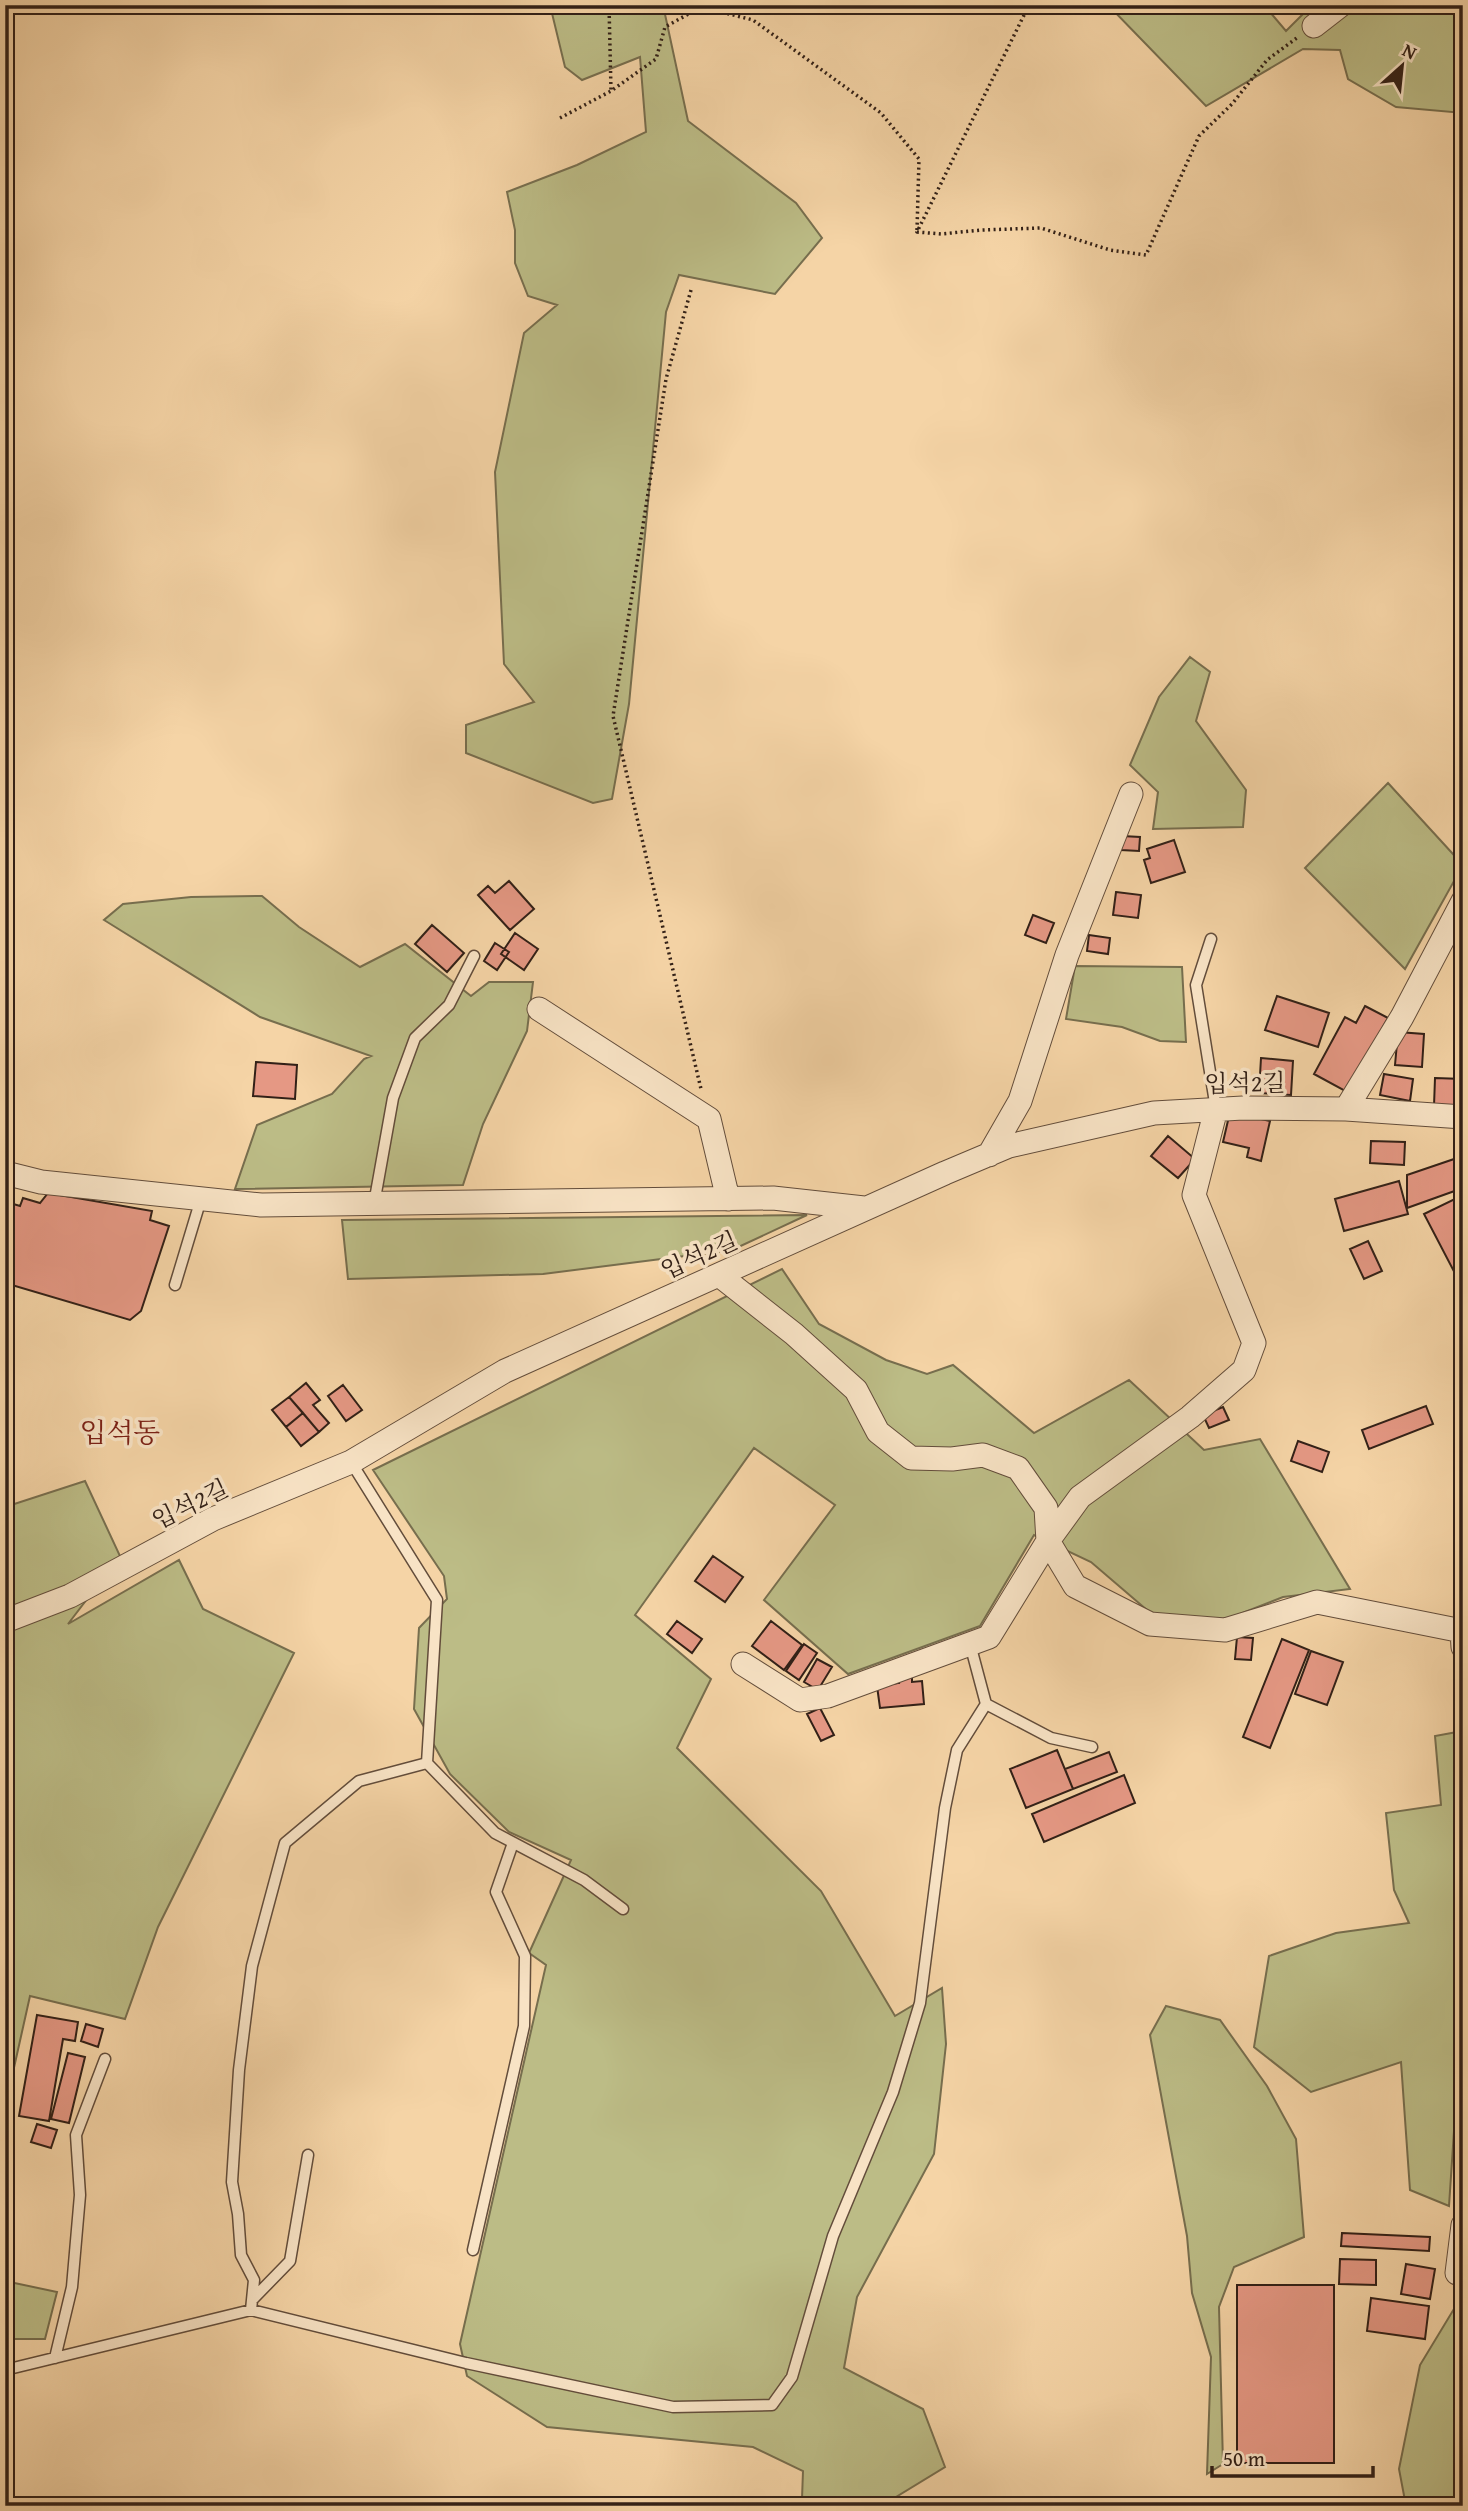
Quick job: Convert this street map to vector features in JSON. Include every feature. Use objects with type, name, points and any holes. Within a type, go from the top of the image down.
[{"type":"street","points":[[1314,26],[1341,5]]},
{"type":"street","points":[[989,1155],[1020,1101],[1067,955],[1131,794]]},
{"type":"street","points":[[1346,1109],[1402,1017],[1463,901]]},
{"type":"street","points":[[539,1009],[709,1119],[728,1199]]},
{"type":"street","points":[[743,1664],[800,1700],[828,1696],[989,1637],[1048,1541],[1080,1497],[1190,1417],[1244,1370],[1254,1343],[1194,1195],[1216,1109]]},
{"type":"street","name":"입석2길","points":[[5,1621],[70,1596],[213,1519],[351,1462],[505,1371],[1009,1146],[1154,1114],[1216,1109],[1346,1109],[1463,1117]]},
{"type":"street","points":[[5,1173],[41,1182],[261,1205],[774,1198],[866,1209]]},
{"type":"street","points":[[719,1275],[793,1334],[856,1390],[878,1432],[911,1458],[952,1460],[983,1455],[1018,1468],[1046,1508],[1048,1541],[1075,1586],[1150,1624],[1225,1630],[1317,1602],[1462,1631],[1463,1647]]},
{"type":"street","points":[[1457,2273],[1463,2225]]},
{"type":"lane","points":[[1211,939],[1196,985],[1216,1109]]},
{"type":"lane","points":[[373,1204],[393,1098],[415,1038],[449,1005],[474,956]]},
{"type":"lane","points":[[175,1285],[201,1199]]},
{"type":"lane","points":[[351,1462],[437,1600],[427,1763],[495,1833],[584,1880],[623,1909]]},
{"type":"lane","points":[[5,2370],[251,2305],[466,2363],[673,2407],[772,2405],[792,2377],[833,2236],[893,2092],[920,2003],[945,1808],[957,1750],[986,1704],[970,1644]]},
{"type":"lane","points":[[986,1704],[1051,1738],[1092,1747]]},
{"type":"lane","points":[[251,2305],[254,2280],[241,2255],[232,2182],[239,2070],[252,1966],[285,1843],[359,1781],[427,1763]]},
{"type":"lane","points":[[472,2250],[524,2026],[525,1956],[496,1892],[513,1843]]},
{"type":"lane","points":[[55,2358],[72,2287],[80,2195],[76,2135],[105,2059]]},
{"type":"lane","points":[[251,2305],[290,2261],[308,2155]]},
{"type":"path","points":[[609,5],[611,91]]},
{"type":"path","points":[[917,232],[1029,5]]},
{"type":"path","points":[[559,118],[611,91],[656,59],[665,27],[701,7],[753,20],[881,113],[919,159],[917,232]]},
{"type":"path","points":[[917,232],[941,234],[1041,228],[1110,250],[1146,255],[1199,136],[1232,104],[1266,60],[1314,26]]},
{"type":"path","points":[[691,290],[666,379],[613,716],[709,1119]]},
{"type":"green space","points":[[550,5],[663,5],[688,121],[796,203],[822,238],[775,294],[679,275],[666,312],[629,704],[612,799],[593,803],[466,753],[466,725],[534,702],[504,664],[495,472],[524,333],[557,305],[528,296],[515,263],[515,230],[507,192],[577,165],[646,132],[640,57],[582,80],[565,67]]},
{"type":"green space","points":[[1108,5],[1264,5],[1286,31],[1312,5],[1463,5],[1463,113],[1396,107],[1348,79],[1340,50],[1303,49],[1206,106]]},
{"type":"green space","points":[[1190,657],[1210,672],[1196,721],[1246,790],[1243,827],[1153,829],[1158,792],[1130,765],[1159,697]]},
{"type":"green space","points":[[1388,783],[1463,865],[1405,969],[1305,868]]},
{"type":"green space","points":[[262,896],[299,927],[360,967],[405,944],[471,996],[489,982],[533,982],[527,1031],[483,1124],[463,1185],[235,1189],[257,1125],[332,1094],[364,1059],[371,1056],[260,1017],[104,920],[123,904],[191,897]]},
{"type":"green space","points":[[1075,966],[1182,967],[1186,1042],[1160,1041],[1122,1027],[1066,1019]]},
{"type":"green space","points":[[807,1215],[732,1250],[543,1274],[348,1279],[342,1220]]},
{"type":"green space","points":[[782,1269],[819,1324],[886,1360],[927,1374],[953,1365],[1034,1433],[1129,1380],[1204,1450],[1260,1439],[1350,1589],[1283,1597],[1217,1623],[1154,1616],[1091,1562],[1034,1535],[980,1626],[848,1674],[764,1600],[835,1505],[754,1448],[635,1615],[711,1679],[677,1748],[821,1891],[895,2016],[942,1988],[946,2044],[934,2154],[857,2297],[844,2368],[923,2409],[945,2467],[891,2500],[802,2499],[803,2471],[753,2447],[547,2427],[467,2376],[460,2344],[546,1965],[529,1953],[571,1860],[509,1832],[450,1774],[414,1709],[419,1628],[447,1599],[444,1576],[373,1470]]},
{"type":"green space","points":[[85,1481],[120,1556],[68,1624],[179,1560],[203,1609],[294,1653],[158,1927],[125,2019],[30,1996],[5,2108],[5,1507]]},
{"type":"green space","points":[[1457,1732],[1463,1996],[1449,2206],[1410,2190],[1401,2062],[1311,2092],[1254,2047],[1269,1956],[1336,1933],[1409,1923],[1394,1890],[1386,1813],[1441,1805],[1435,1736]]},
{"type":"green space","points":[[1166,2006],[1220,2020],[1267,2086],[1296,2139],[1304,2237],[1234,2267],[1219,2307],[1223,2464],[1207,2474],[1211,2357],[1192,2293],[1187,2236],[1150,2035]]},
{"type":"green space","points":[[5,2281],[57,2292],[45,2339],[5,2339]]},
{"type":"green space","points":[[1463,2294],[1463,2506],[1406,2506],[1399,2469],[1420,2365]]},
{"type":"building","points":[[1122,836],[1140,837],[1139,851],[1121,850]]},
{"type":"building","points":[[1174,840],[1185,872],[1151,883],[1144,860],[1150,858],[1147,849]]},
{"type":"building","points":[[509,881],[534,909],[510,930],[478,895],[488,886],[495,893]]},
{"type":"building","points":[[1116,892],[1141,895],[1138,918],[1113,915]]},
{"type":"building","points":[[1033,915],[1054,923],[1046,943],[1025,935]]},
{"type":"building","points":[[432,925],[464,953],[447,972],[415,944]]},
{"type":"building","points":[[515,933],[538,949],[524,970],[501,954]]},
{"type":"building","points":[[1089,935],[1110,938],[1108,954],[1087,951]]},
{"type":"building","points":[[495,943],[509,952],[497,970],[484,961]]},
{"type":"building","points":[[1277,996],[1329,1013],[1318,1047],[1265,1030]]},
{"type":"building","points":[[1365,1006],[1388,1018],[1347,1092],[1314,1074],[1345,1017],[1356,1023]]},
{"type":"building","points":[[1398,1032],[1424,1034],[1422,1067],[1395,1065]]},
{"type":"building","points":[[1261,1058],[1293,1061],[1291,1095],[1259,1093]]},
{"type":"building","points":[[256,1062],[297,1065],[295,1099],[253,1096]]},
{"type":"building","points":[[1384,1074],[1413,1079],[1410,1101],[1380,1095]]},
{"type":"building","points":[[1435,1078],[1463,1079],[1463,1107],[1434,1106]]},
{"type":"building","points":[[1230,1112],[1270,1121],[1261,1161],[1247,1157],[1249,1148],[1223,1142]]},
{"type":"building","points":[[1168,1136],[1195,1159],[1178,1178],[1151,1156]]},
{"type":"building","points":[[1371,1141],[1405,1142],[1404,1165],[1370,1163]]},
{"type":"building","points":[[1463,1156],[1463,1188],[1407,1208],[1407,1175]]},
{"type":"building","points":[[1399,1181],[1408,1214],[1344,1231],[1335,1199]]},
{"type":"building","points":[[48,1193],[152,1211],[150,1220],[169,1226],[141,1311],[130,1320],[5,1283],[7,1202],[20,1206],[23,1198],[40,1203]]},
{"type":"building","points":[[1463,1195],[1463,1279],[1459,1281],[1424,1214]]},
{"type":"building","points":[[1368,1241],[1382,1271],[1364,1279],[1350,1249]]},
{"type":"building","points":[[306,1383],[320,1400],[313,1405],[329,1423],[319,1432],[289,1397]]},
{"type":"building","points":[[343,1385],[362,1410],[346,1421],[328,1396]]},
{"type":"building","points":[[289,1397],[303,1413],[286,1427],[272,1410]]},
{"type":"building","points":[[1426,1406],[1433,1424],[1369,1449],[1362,1430]]},
{"type":"building","points":[[1223,1407],[1229,1420],[1209,1428],[1203,1415]]},
{"type":"building","points":[[303,1413],[319,1432],[301,1446],[286,1427]]},
{"type":"building","points":[[1298,1441],[1329,1452],[1322,1472],[1291,1461]]},
{"type":"building","points":[[713,1556],[743,1577],[725,1602],[695,1581]]},
{"type":"building","points":[[677,1621],[702,1639],[692,1653],[667,1634]]},
{"type":"building","points":[[771,1621],[802,1645],[784,1670],[752,1646]]},
{"type":"building","points":[[1237,1637],[1253,1638],[1251,1660],[1235,1659]]},
{"type":"building","points":[[1282,1639],[1309,1650],[1270,1748],[1243,1737]]},
{"type":"building","points":[[804,1644],[817,1653],[799,1680],[786,1671]]},
{"type":"building","points":[[1311,1651],[1343,1662],[1327,1705],[1295,1694]]},
{"type":"building","points":[[817,1659],[832,1667],[818,1690],[804,1682]]},
{"type":"building","points":[[912,1676],[912,1682],[922,1681],[924,1704],[880,1708],[877,1686],[899,1683],[898,1678]]},
{"type":"building","points":[[820,1708],[834,1735],[821,1741],[807,1714]]},
{"type":"building","points":[[1057,1750],[1073,1789],[1026,1808],[1010,1769]]},
{"type":"building","points":[[1109,1752],[1117,1772],[1073,1789],[1065,1769]]},
{"type":"building","points":[[1124,1775],[1135,1803],[1044,1842],[1032,1814]]},
{"type":"building","points":[[37,2015],[78,2022],[75,2041],[63,2039],[49,2121],[19,2116]]},
{"type":"building","points":[[86,2024],[103,2029],[98,2047],[81,2041]]},
{"type":"building","points":[[68,2053],[85,2057],[69,2123],[51,2119]]},
{"type":"building","points":[[37,2124],[57,2130],[51,2148],[31,2142]]},
{"type":"building","points":[[1342,2233],[1430,2237],[1429,2251],[1341,2246]]},
{"type":"building","points":[[1340,2259],[1376,2260],[1376,2285],[1339,2284]]},
{"type":"building","points":[[1406,2264],[1435,2269],[1430,2299],[1401,2294]]},
{"type":"building","points":[[1237,2285],[1334,2285],[1334,2463],[1237,2463]]},
{"type":"building","points":[[1371,2298],[1429,2306],[1425,2339],[1367,2331]]},
{"type":"district","name":"입석동","points":[[120,1431]]}]
